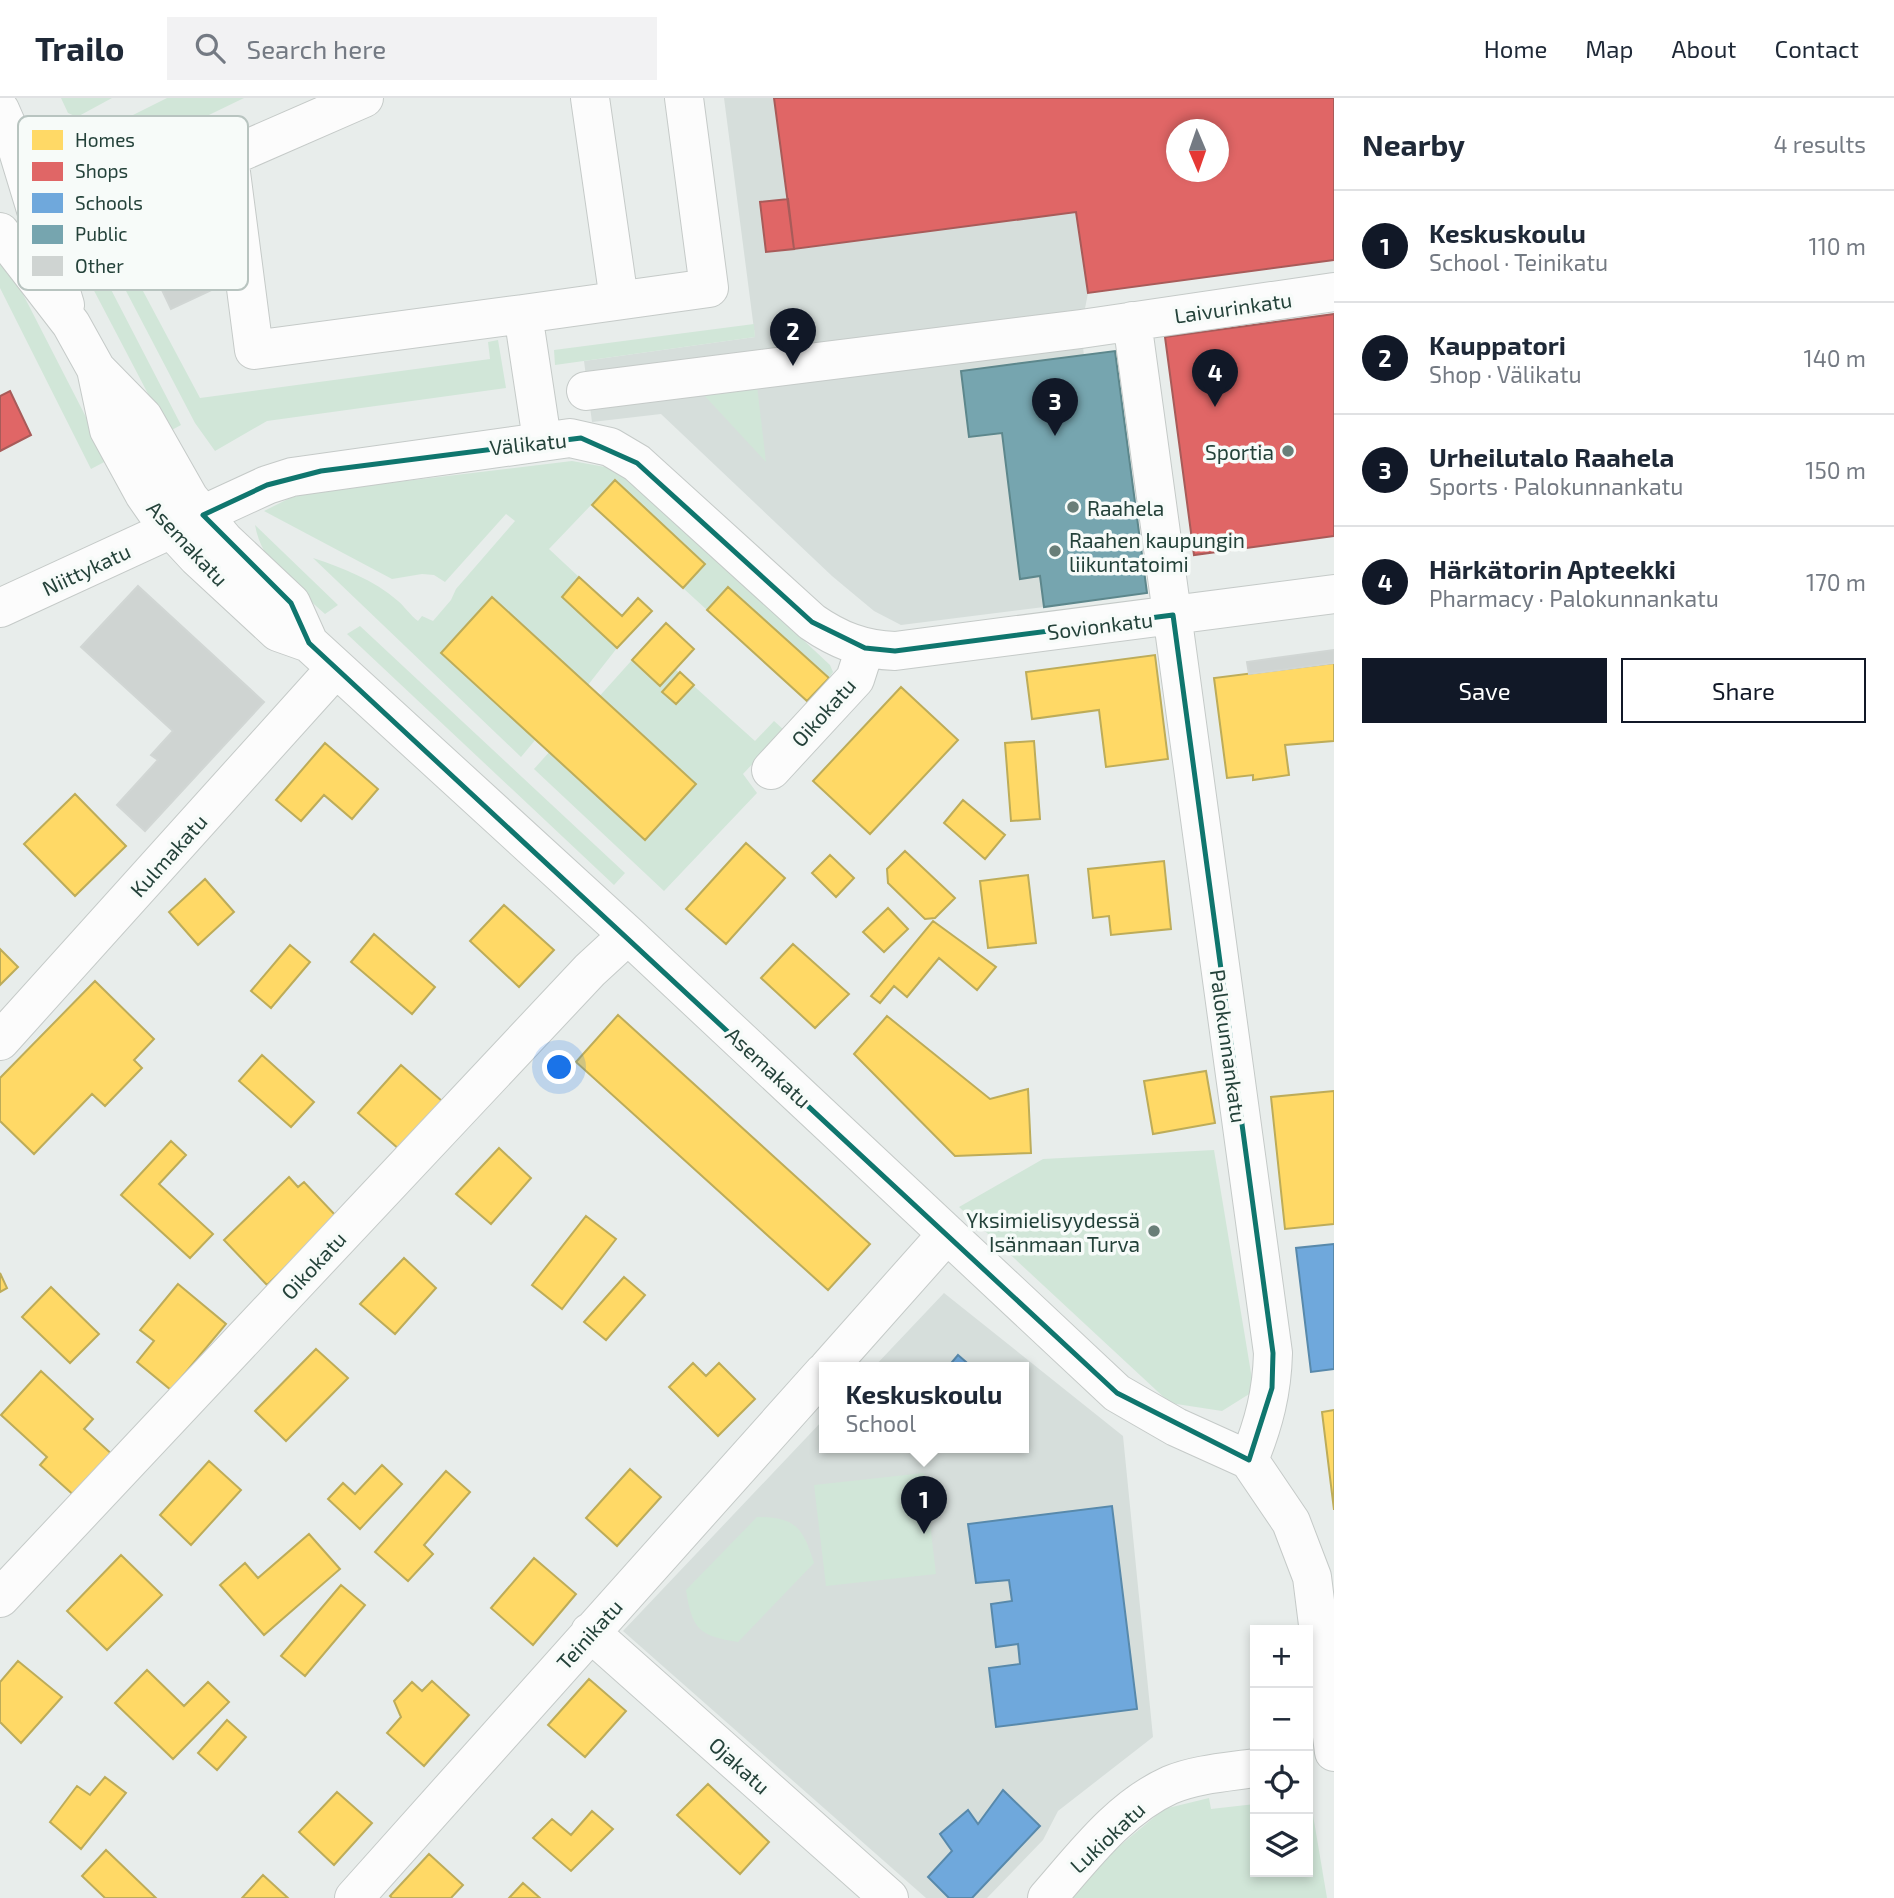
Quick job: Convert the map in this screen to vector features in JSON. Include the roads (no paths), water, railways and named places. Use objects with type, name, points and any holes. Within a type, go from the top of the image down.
[{"type":"street","points":[[248,149],[363,98]]},
{"type":"street","points":[[590,98],[619,300]]},
{"type":"street","points":[[246,290],[254,350],[709,288],[684,98]]},
{"type":"street","name":"Asemakatu","points":[[0,110],[18,151]]},
{"type":"street","name":"Asemakatu","points":[[0,232],[18,255]]},
{"type":"street","name":"Asemakatu","points":[[45,290],[71,324],[96,369],[143,417],[189,498],[187,522],[205,565],[278,632],[322,656],[628,935],[1117,1393],[1176,1427],[1250,1460]]},
{"type":"street","name":"Asemakatu","points":[[60,290],[71,324]]},
{"type":"street","name":"Laivurinkatu","points":[[586,391],[1132,321],[1334,292]]},
{"type":"street","points":[[523,314],[542,440]]},
{"type":"street","name":"Palokunnankatu","points":[[1132,321],[1273,1353],[1272,1388],[1250,1460]]},
{"type":"street","name":"Välikatu","points":[[187,522],[267,485],[302,475],[542,440],[581,438],[624,455],[670,491],[812,622],[839,639],[865,648]]},
{"type":"street","name":"Niittykatu","points":[[0,608],[187,522]]},
{"type":"street","name":"Sovionkatu","points":[[865,648],[895,651],[1334,594]]},
{"type":"street","name":"Oikokatu","points":[[771,770],[855,679],[865,648]]},
{"type":"street","name":"Kulmakatu","points":[[0,1041],[322,656]]},
{"type":"street","name":"Oikokatu","points":[[0,1598],[590,970],[628,935]]},
{"type":"street","name":"Teinikatu","points":[[833,1362],[947,1234]]},
{"type":"street","name":"Teinikatu","points":[[354,1898],[819,1378]]},
{"type":"street","points":[[1250,1460],[1323,1576],[1334,1752]]},
{"type":"street","name":"Ojakatu","points":[[590,1632],[889,1898]]},
{"type":"street","points":[[1313,1762],[1334,1760]]},
{"type":"street","name":"Lukiokatu","points":[[1047,1898],[1096,1842],[1128,1812],[1149,1798],[1184,1781],[1250,1769]]},
{"type":"place","name":"Kauppatori","points":[[793,366]]},
{"type":"place","name":"Härkätorin Apteekki","points":[[1215,407]]},
{"type":"place","name":"Urheilutalo Raahela","points":[[1055,436]]},
{"type":"place","name":"Sportia","points":[[1288,451]]},
{"type":"place","name":"Raahela","points":[[1073,507]]},
{"type":"place","name":"Raahen kaupungin liikuntatoimi","points":[[1055,551]]},
{"type":"place","name":"Yksimielisyydessä Isänmaan Turva","points":[[1154,1231]]},
{"type":"place","name":"Keskuskoulu","points":[[924,1534]]}]
